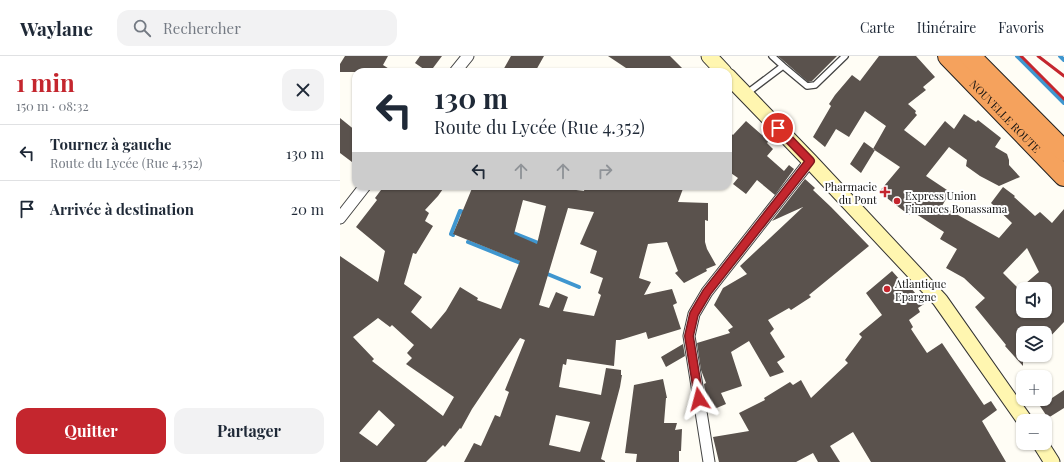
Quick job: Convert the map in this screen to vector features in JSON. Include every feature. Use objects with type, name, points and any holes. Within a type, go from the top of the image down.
[{"type":"highway","name":"NOUVELLE ROUTE","points":[[948,56],[1064,176]]},
{"type":"highway","name":"NOUVELLE ROUTE","points":[[970,56],[1064,152]]},
{"type":"main road","points":[[712,57],[721,68]]},
{"type":"main road","points":[[732,80],[940,300],[1020,414]]},
{"type":"main road","points":[[1044,450],[1052,462]]},
{"type":"street","points":[[458,68],[468,56]]},
{"type":"street","points":[[709,462],[689,336],[694,314],[707,292],[810,161]]},
{"type":"street","points":[[340,218],[362,190]]},
{"type":"lane","points":[[772,56],[807,86],[815,85],[845,56]]},
{"type":"lane","points":[[746,95],[783,66]]},
{"type":"building","points":[[345,56],[388,56],[383,65],[388,68],[352,68],[352,72],[340,72],[340,64]]},
{"type":"building","points":[[420,56],[442,56],[433,68],[422,68],[415,63]]},
{"type":"building","points":[[511,56],[544,56],[537,68],[504,68]]},
{"type":"building","points":[[608,56],[670,56],[682,68],[626,68]]},
{"type":"building","points":[[778,56],[837,56],[812,81],[808,82]]},
{"type":"building","points":[[879,56],[916,56],[935,77],[923,87],[926,90],[908,104],[916,111],[915,113],[917,115],[904,130],[925,146],[945,121],[954,129],[964,114],[976,122],[978,120],[1001,138],[995,147],[1007,154],[1009,165],[1020,177],[999,186],[980,176],[966,166],[967,160],[949,147],[926,176],[950,192],[942,206],[999,238],[1012,223],[991,203],[1003,187],[1015,196],[1014,197],[1035,216],[1040,212],[1052,223],[1064,209],[1064,322],[1052,335],[1052,326],[1016,326],[1016,358],[975,307],[985,298],[964,278],[946,268],[957,249],[940,239],[944,232],[913,212],[909,215],[879,192],[900,167],[873,149],[886,126],[865,111],[849,137],[836,129],[825,147],[813,137],[831,106],[829,104],[852,75],[860,81]]},
{"type":"building","points":[[340,118],[352,128],[352,162],[340,153]]},
{"type":"building","points":[[746,121],[769,141],[767,143],[773,149],[767,156],[784,171],[789,165],[794,169],[775,195],[757,180],[746,194],[733,184],[738,178],[732,174],[732,134],[733,135]]},
{"type":"building","points":[[864,142],[875,150],[861,173],[850,164]]},
{"type":"building","points":[[805,179],[815,188],[813,190],[869,246],[809,295],[811,297],[791,310],[789,308],[768,320],[774,329],[770,333],[785,357],[777,362],[784,372],[770,377],[749,341],[731,352],[742,386],[721,393],[726,404],[712,410],[705,394],[704,384],[706,383],[701,370],[697,343],[730,333],[728,330],[733,327],[714,305],[723,288],[747,274],[740,266],[803,207],[772,221]]},
{"type":"building","points":[[381,190],[442,190],[425,210],[429,213],[425,221],[433,226],[416,254],[413,253],[404,284],[422,297],[411,312],[431,329],[446,311],[460,287],[478,298],[477,300],[501,309],[520,261],[453,234],[471,190],[682,190],[678,202],[708,203],[708,221],[705,220],[705,242],[707,249],[716,265],[706,269],[707,271],[684,283],[675,273],[678,271],[667,242],[648,244],[639,278],[651,282],[644,295],[672,289],[677,303],[673,305],[681,329],[648,339],[646,332],[616,340],[614,366],[567,359],[566,365],[563,364],[559,387],[601,395],[606,368],[621,370],[622,375],[620,387],[601,459],[605,462],[464,462],[474,443],[481,446],[495,415],[500,417],[509,392],[505,390],[525,340],[520,338],[472,409],[461,429],[460,428],[445,447],[443,445],[426,462],[340,462],[340,256],[378,282],[385,251],[356,227],[377,200],[375,198]],"holes":[[[523,200],[546,206],[537,244],[514,234]],[[568,208],[594,212],[580,244],[597,251],[590,273],[603,278],[598,293],[601,295],[594,316],[563,311],[568,297],[556,292],[549,308],[539,305]],[[378,318],[390,327],[392,325],[414,345],[407,353],[412,358],[406,364],[454,397],[443,416],[372,361],[374,359],[353,337]],[[379,410],[395,425],[377,446],[359,433]],[[556,415],[590,422],[580,452],[549,445]]]},
{"type":"building","points":[[892,271],[909,290],[911,288],[924,304],[918,308],[920,312],[909,320],[913,327],[911,329],[927,353],[942,343],[984,405],[991,401],[997,410],[982,421],[1006,462],[871,462],[853,432],[830,446],[840,462],[818,462],[813,453],[796,462],[719,462],[713,437],[749,431],[739,413],[765,400],[764,398],[790,382],[793,385],[801,380],[811,398],[848,363],[845,360],[862,337],[859,334],[882,315],[866,293]]},
{"type":"building","points":[[683,344],[685,356],[666,367],[661,357]]},
{"type":"building","points":[[663,379],[667,398],[664,423],[677,423],[675,430],[682,429],[679,462],[636,462],[637,454],[625,453],[634,385]]},
{"type":"building","points":[[1064,390],[1064,408],[1052,416],[1052,414],[1045,414],[1040,406],[1052,406],[1052,398]]},
{"type":"waterway","points":[[1017,56],[1064,103]]},
{"type":"waterway","points":[[1060,56],[1064,60]]},
{"type":"waterway","points":[[453,235],[451,234],[460,211],[466,213]]},
{"type":"waterway","points":[[511,232],[541,244]]},
{"type":"waterway","points":[[468,242],[523,264]]},
{"type":"waterway","points":[[545,273],[579,287]]},
{"type":"railway","points":[[1021,56],[1064,99]]},
{"type":"railway","points":[[1038,56],[1064,76]]},
{"type":"place","name":"Pharmacie du Pont","points":[[885,192]]},
{"type":"place","name":"Express Union Finances Bonassama","points":[[897,201]]},
{"type":"place","name":"Atlantique Epargne","points":[[887,289]]},
{"type":"route","points":[[699,399],[689,336],[694,314],[707,292],[810,161],[778,128]]}]
